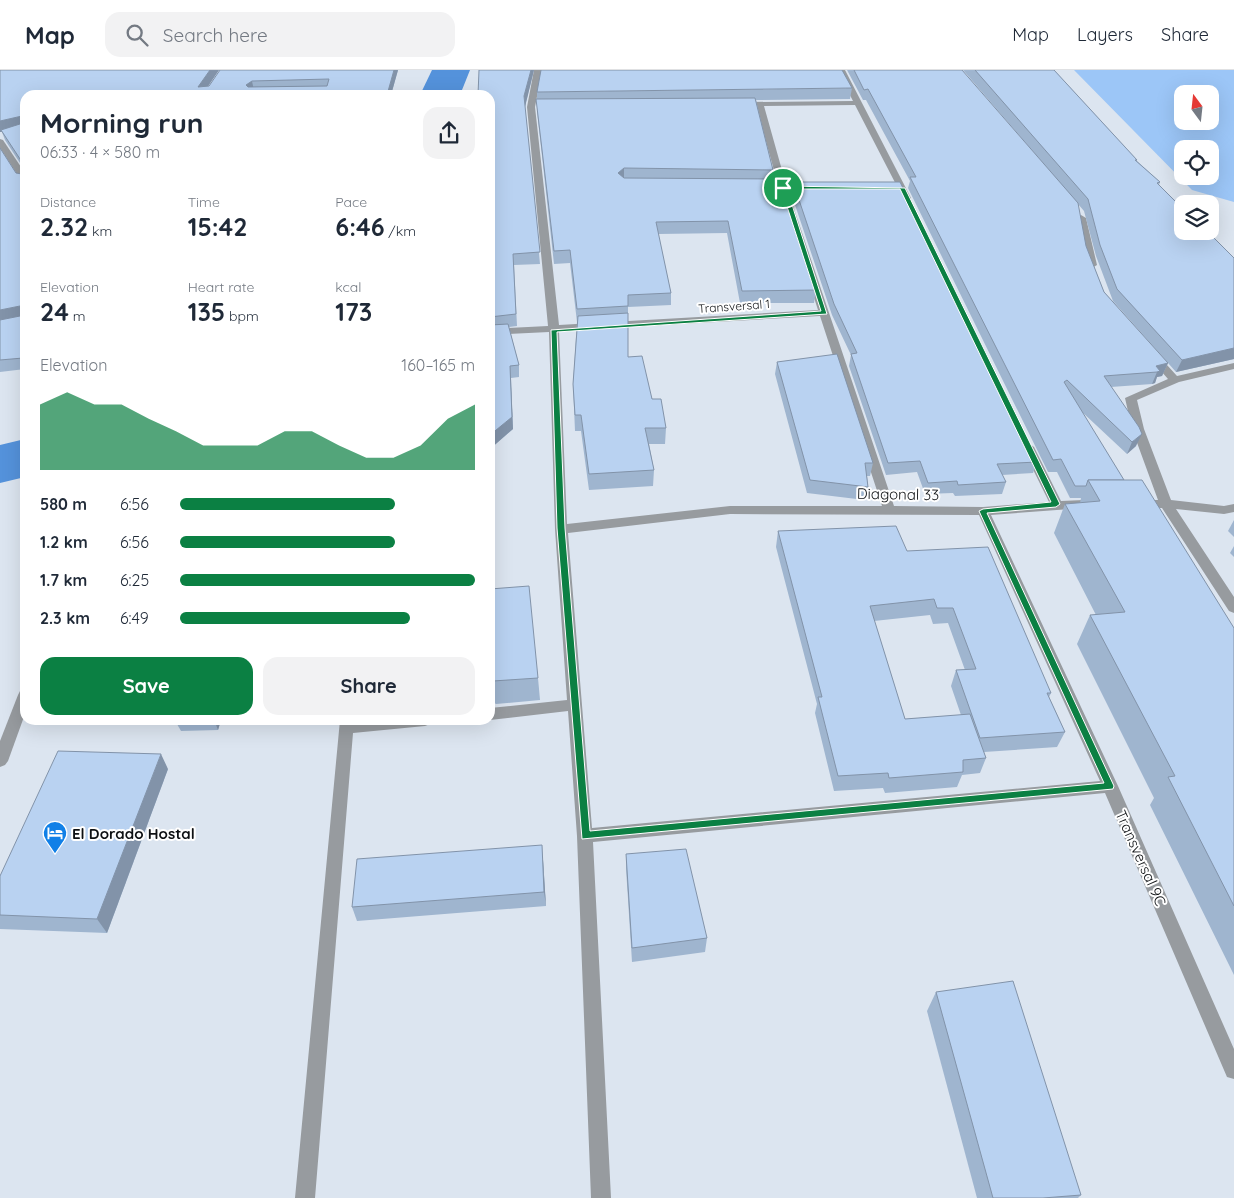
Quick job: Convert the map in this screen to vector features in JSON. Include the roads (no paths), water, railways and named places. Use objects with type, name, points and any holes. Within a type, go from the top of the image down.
[{"type":"street","points":[[538,70],[536,107],[554,330],[561,528],[585,836],[601,1198]]},
{"type":"street","points":[[841,70],[897,188],[911,205]]},
{"type":"street","points":[[739,104],[858,103]]},
{"type":"street","points":[[759,104],[783,188],[889,509]]},
{"type":"street","points":[[0,142],[20,172]]},
{"type":"street","points":[[1073,207],[1080,214],[1089,257],[1096,276]]},
{"type":"street","name":"Transversal 1","points":[[495,332],[554,330],[825,313]]},
{"type":"street","points":[[1143,345],[1175,380]]},
{"type":"street","points":[[1234,366],[1175,380],[1131,398],[1138,429],[1166,504],[1234,608]]},
{"type":"street","points":[[1022,434],[1056,504]]},
{"type":"street","name":"Diagonal 33","points":[[561,528],[730,510],[889,509],[983,511],[1056,504],[1093,504]]},
{"type":"street","points":[[1129,504],[1166,504],[1224,510],[1234,508]]},
{"type":"street","name":"Transversal 9C","points":[[983,511],[1110,786],[1234,1070]]},
{"type":"street","points":[[495,713],[574,705]]},
{"type":"street","points":[[0,761],[20,708]]},
{"type":"street","points":[[305,1198],[346,725]]},
{"type":"street","points":[[585,836],[1110,786]]},
{"type":"waterway","points":[[442,90],[451,70]]},
{"type":"waterway","points":[[0,464],[20,459]]},
{"type":"place","name":"El Dorado Hostal","points":[[55,854]]}]
